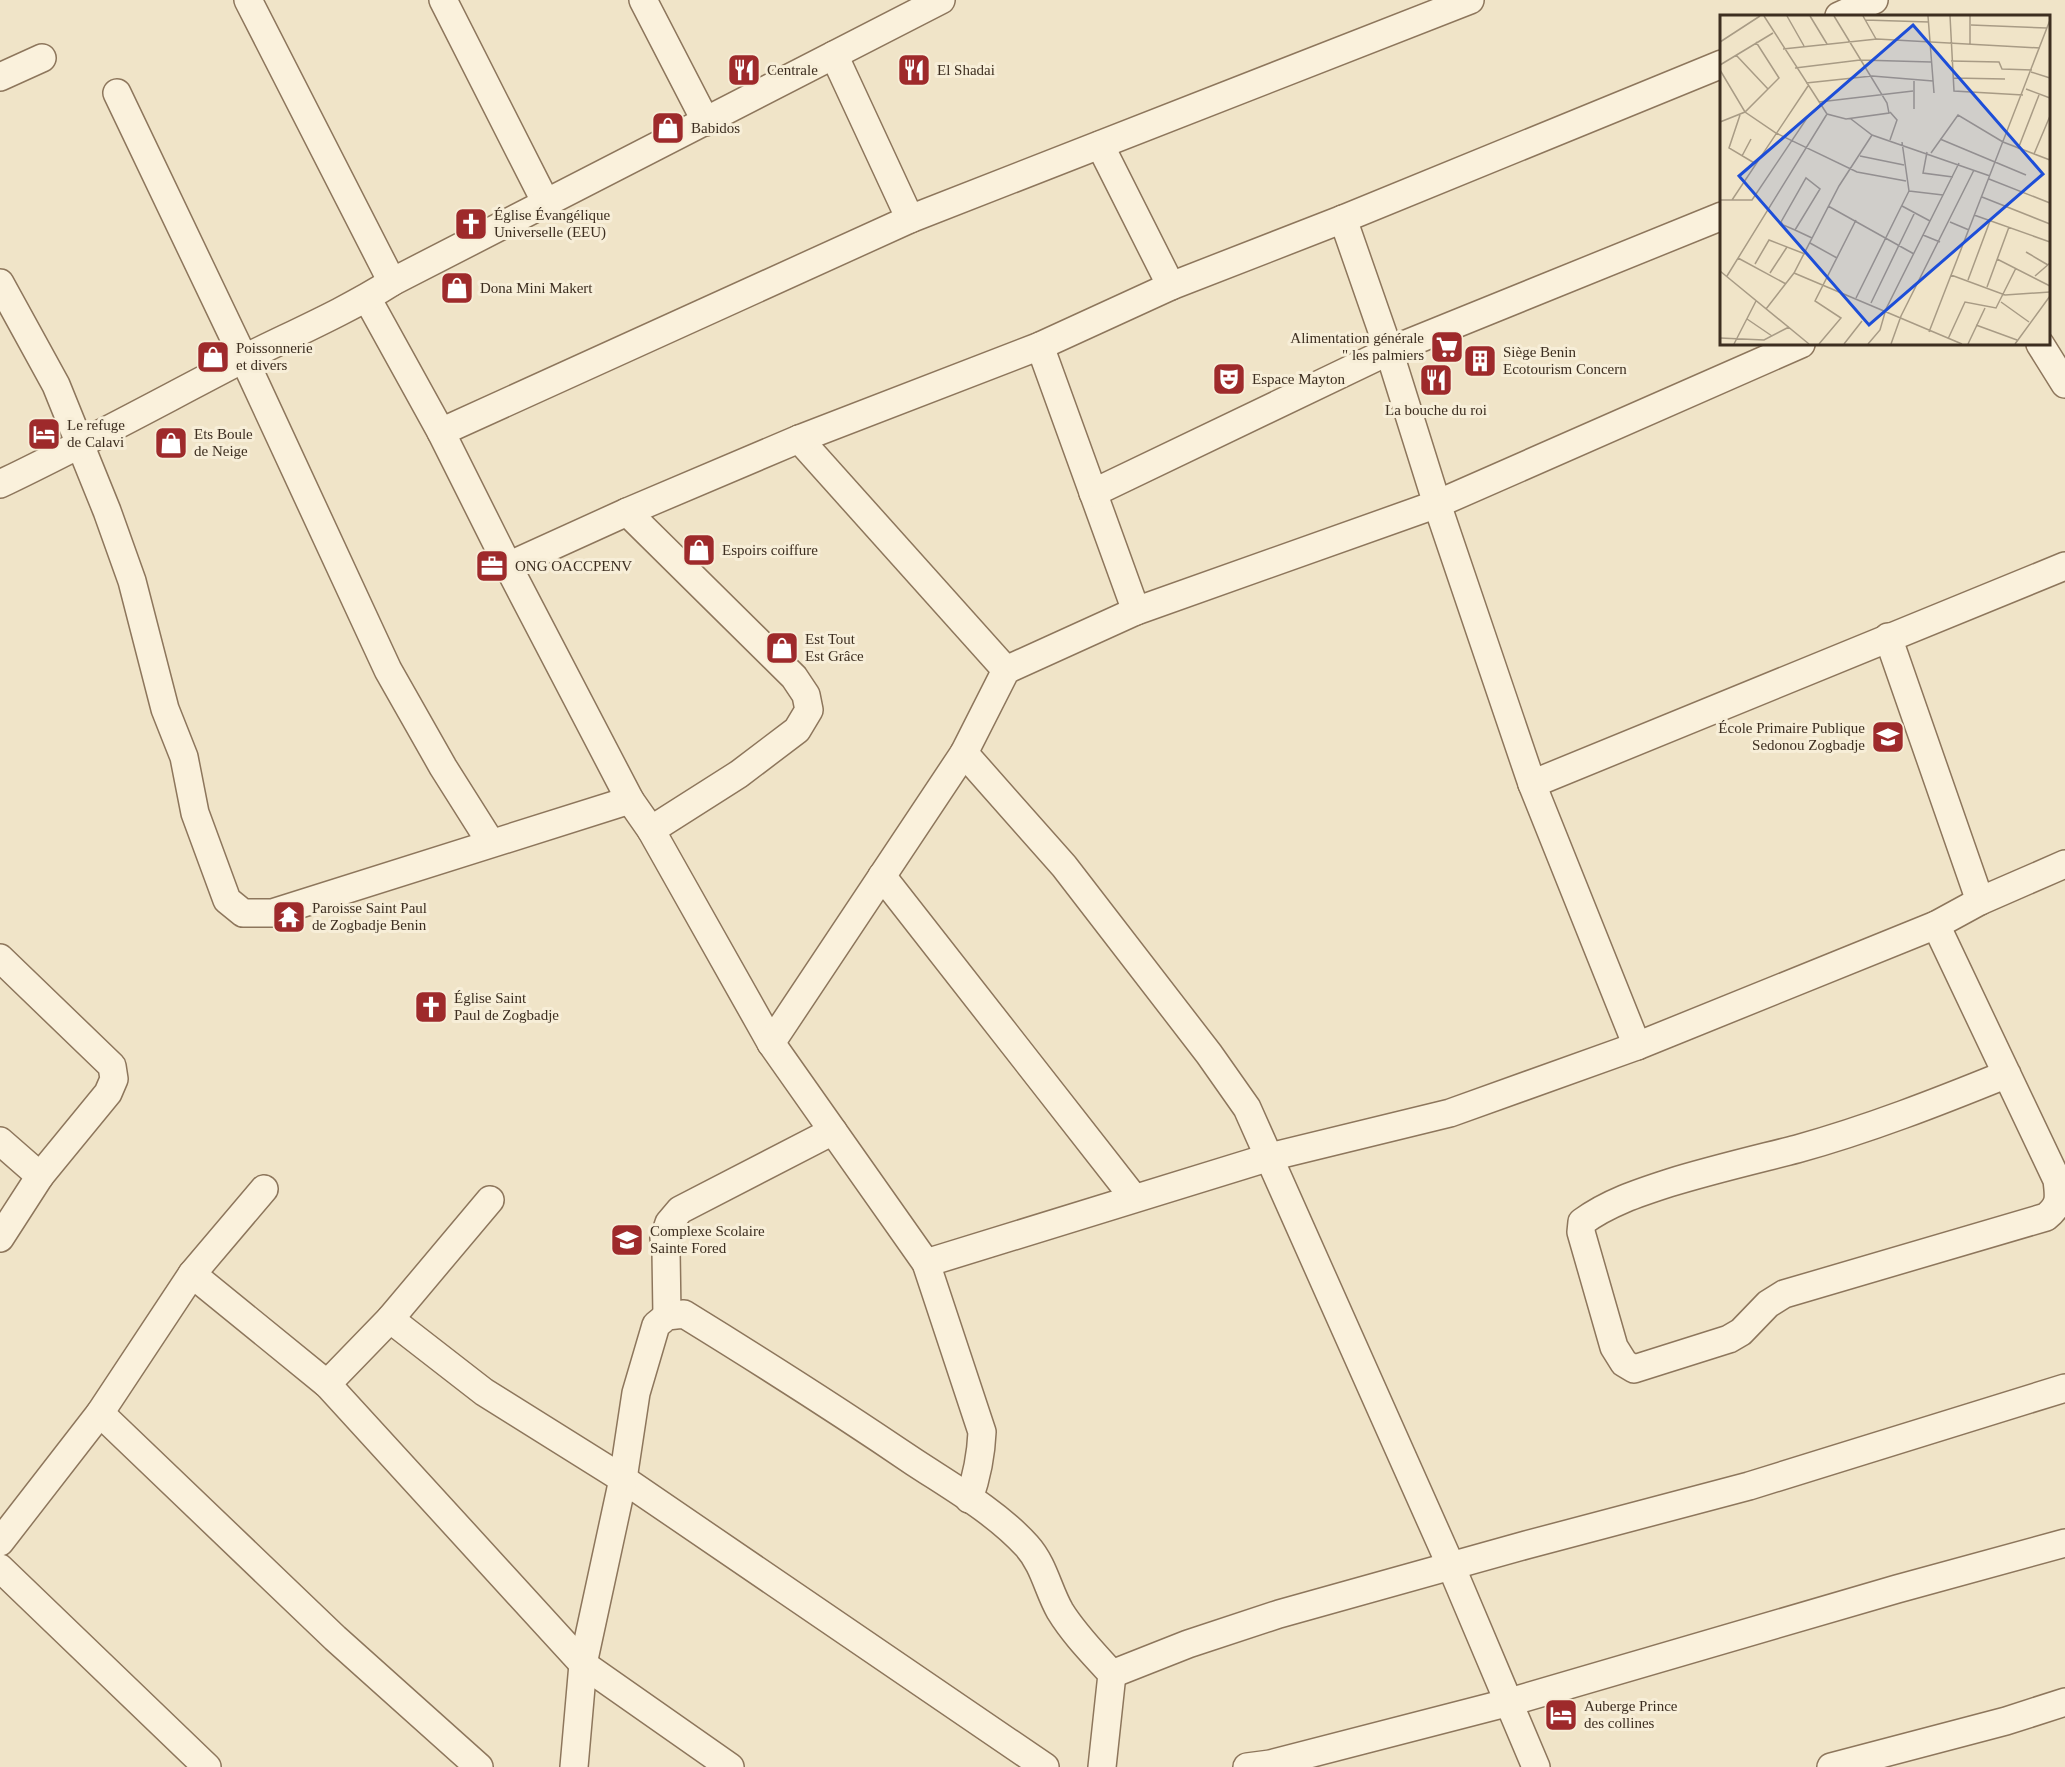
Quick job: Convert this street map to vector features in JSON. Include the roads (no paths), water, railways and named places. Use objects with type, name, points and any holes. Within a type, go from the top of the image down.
[{"type":"street","points":[[248,0],[392,282]]},
{"type":"street","points":[[443,0],[546,203]]},
{"type":"street","points":[[643,0],[706,122]]},
{"type":"street","points":[[0,484],[81,445],[244,358],[366,298],[392,282],[941,0]]},
{"type":"street","points":[[441,432],[910,219],[1470,0]]},
{"type":"street","points":[[834,55],[910,219]]},
{"type":"street","points":[[0,77],[42,57]]},
{"type":"street","points":[[508,566],[627,512],[799,439],[1040,346],[1171,286],[1720,65]]},
{"type":"street","points":[[117,93],[244,358],[388,670],[443,767],[491,843]]},
{"type":"street","points":[[1100,145],[1171,286]]},
{"type":"street","points":[[1093,493],[1389,351],[1720,217]]},
{"type":"street","points":[[1342,219],[1389,351],[1437,504],[1532,784],[1637,1046]]},
{"type":"street","points":[[0,283],[9,320],[56,385],[132,581],[165,709],[184,757],[195,813],[227,900],[243,913],[272,913],[630,800]]},
{"type":"street","points":[[366,298],[441,432],[630,800],[651,830],[771,1043],[926,1263],[982,1432],[978,1468],[969,1499]]},
{"type":"street","points":[[771,1043],[964,753],[1006,670],[1136,611],[1437,504],[1799,345]]},
{"type":"street","points":[[2041,345],[2065,384]]},
{"type":"street","points":[[1040,346],[1136,611]]},
{"type":"street","points":[[799,439],[1006,670]]},
{"type":"street","points":[[627,512],[794,677],[806,695],[809,710],[797,730],[739,774],[651,830]]},
{"type":"street","points":[[1532,784],[2065,566]]},
{"type":"street","points":[[1888,637],[1980,901]]},
{"type":"street","points":[[964,753],[1064,866],[1209,1054],[1247,1108],[1451,1566],[1536,1767]]},
{"type":"street","points":[[926,1263],[1270,1157],[1450,1113],[1637,1046],[1936,925],[1980,901],[2065,864]]},
{"type":"street","points":[[882,876],[1134,1198]]},
{"type":"street","points":[[1936,925],[2007,1074],[2057,1180],[2059,1198],[2055,1209],[2046,1217],[1784,1294],[1768,1304],[1741,1332],[1729,1338],[1634,1369],[1624,1363],[1614,1347],[1581,1232],[1582,1222],[1598,1210],[1638,1193],[1711,1170],[1798,1149],[1909,1114],[2007,1074]]},
{"type":"street","points":[[0,958],[112,1066],[114,1079],[108,1093],[40,1176],[0,1238]]},
{"type":"street","points":[[667,1316],[664,1238],[669,1223],[680,1210],[833,1131]]},
{"type":"street","points":[[0,1141],[40,1176]]},
{"type":"street","points":[[0,1542],[100,1413],[192,1274],[264,1189]]},
{"type":"street","points":[[327,1384],[390,1319],[490,1200]]},
{"type":"street","points":[[192,1274],[327,1384],[583,1664],[730,1767]]},
{"type":"street","points":[[574,1767],[583,1664],[623,1479],[636,1393],[656,1325],[667,1316],[684,1314],[827,1403],[969,1499],[1009,1529],[1028,1548],[1042,1569],[1060,1611],[1083,1642],[1112,1674],[1101,1767]]},
{"type":"street","points":[[390,1319],[484,1392],[623,1479],[1045,1767]]},
{"type":"street","points":[[1112,1674],[1188,1644],[1257,1622],[1451,1566],[1749,1486],[2065,1388]]},
{"type":"street","points":[[100,1413],[335,1638],[479,1767]]},
{"type":"street","points":[[1247,1767],[1270,1764],[1510,1702],[1897,1589],[2065,1543]]},
{"type":"street","points":[[0,1568],[207,1767]]},
{"type":"street","points":[[1831,1767],[1883,1761],[2065,1702]]},
{"type":"place","name":"Centrale","points":[[744,70]]},
{"type":"place","name":"El Shadai","points":[[914,70]]},
{"type":"place","name":"Babidos","points":[[668,128]]},
{"type":"place","name":"Église Évangélique Universelle (EEU)","points":[[471,224]]},
{"type":"place","name":"Dona Mini Makert","points":[[457,288]]},
{"type":"place","name":"Alimentation générale \" les palmiers","points":[[1447,347]]},
{"type":"place","name":"Poissonnerie et divers","points":[[213,357]]},
{"type":"place","name":"Siège Benin Ecotourism Concern","points":[[1480,361]]},
{"type":"place","name":"Espace Mayton","points":[[1229,379]]},
{"type":"place","name":"La bouche du roi","points":[[1436,380]]},
{"type":"place","name":"Le refuge de Calavi","points":[[44,434]]},
{"type":"place","name":"Ets Boule de Neige","points":[[171,443]]},
{"type":"place","name":"Espoirs coiffure","points":[[699,550]]},
{"type":"place","name":"ONG OACCPENV","points":[[492,566]]},
{"type":"place","name":"Est Tout Est Grâce","points":[[782,648]]},
{"type":"place","name":"École Primaire Publique Sedonou Zogbadje","points":[[1888,737]]},
{"type":"place","name":"Paroisse Saint Paul de Zogbadje Benin","points":[[289,917]]},
{"type":"place","name":"Église Saint Paul de Zogbadje","points":[[431,1007]]},
{"type":"place","name":"Complexe Scolaire Sainte Fored","points":[[627,1240]]},
{"type":"place","name":"Auberge Prince des collines","points":[[1561,1715]]}]
